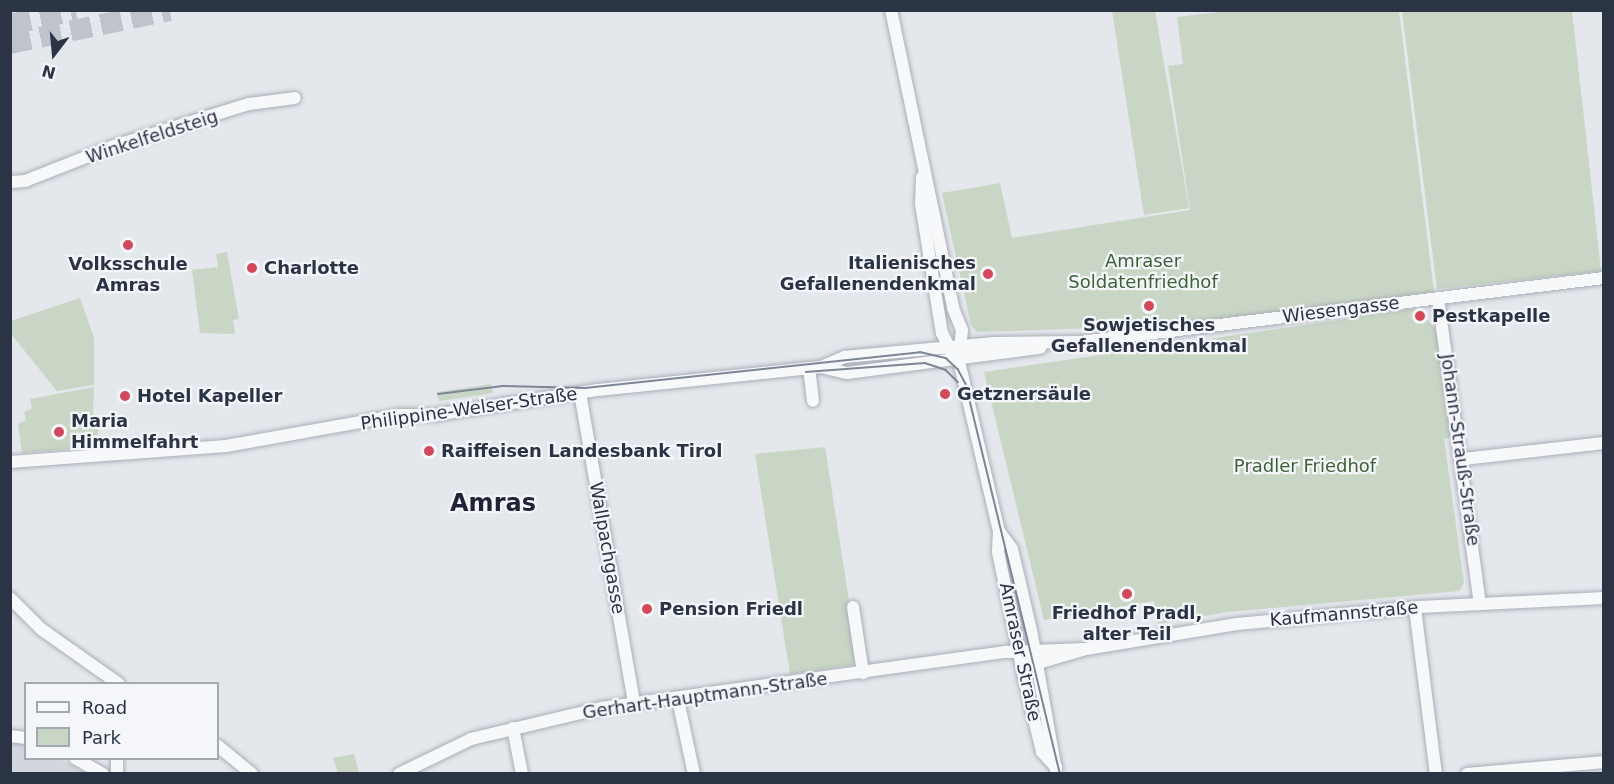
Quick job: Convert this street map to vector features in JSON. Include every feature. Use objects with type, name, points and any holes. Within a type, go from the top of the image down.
[{"type":"street","name":"Amraser Straße","points":[[891,10],[922,169],[933,202],[953,308],[962,330],[954,347]]},
{"type":"street","name":"Winkelfeldsteig","points":[[10,182],[25,181],[114,146],[249,104],[295,98]]},
{"type":"street","name":"Amraser Straße","points":[[922,169],[921,204],[942,333],[954,347],[959,361],[999,531],[998,552],[1042,752],[1056,770]]},
{"type":"street","name":"Wiesengasse","points":[[959,361],[1078,342],[1604,278]]},
{"type":"street","name":"Johann-Strauß-Straße","points":[[1438,298],[1463,459],[1480,604]]},
{"type":"street","name":"Wiesengasse","points":[[954,347],[1078,342]]},
{"type":"street","name":"Philippine-Welser-Straße","points":[[10,462],[226,446],[400,415],[434,415],[580,393],[815,368],[844,357],[954,347]]},
{"type":"street","name":"Philippine-Welser-Straße","points":[[815,368],[847,373],[959,361]]},
{"type":"street","points":[[813,401],[815,368]]},
{"type":"street","name":"Wallpachgasse","points":[[580,393],[634,704]]},
{"type":"street","points":[[1463,459],[1604,443]]},
{"type":"street","name":"Amraser Straße","points":[[999,531],[1011,549],[1035,649],[1056,770]]},
{"type":"street","points":[[10,598],[41,629],[115,682]]},
{"type":"street","name":"Kaufmannstraße","points":[[1038,663],[1086,649],[1237,624],[1415,608],[1604,598]]},
{"type":"street","points":[[853,607],[863,673]]},
{"type":"street","points":[[1415,608],[1436,774]]},
{"type":"street","name":"Kaufmannstraße","points":[[1020,651],[1086,649]]},
{"type":"street","points":[[1020,651],[1038,663]]},
{"type":"street","name":"Gerhart-Hauptmann-Straße","points":[[399,774],[455,745],[513,728],[634,704],[678,700],[1020,651]]},
{"type":"street","points":[[678,700],[694,774]]},
{"type":"street","points":[[513,728],[522,774]]},
{"type":"street","points":[[219,747],[252,774]]},
{"type":"street","points":[[77,760],[103,774]]},
{"type":"street","points":[[1467,774],[1604,762]]},
{"type":"shaded area","points":[[10,733],[24,746],[24,760],[63,760],[83,773],[11,773]]},
{"type":"green space","points":[[1112,11],[1155,11],[1189,208],[1144,215]]},
{"type":"green space","name":"Amraser Soldatenfriedhof","points":[[1228,11],[1399,11],[1434,292],[1157,326],[977,332],[971,325],[942,193],[1000,183],[1012,238],[1190,210],[1168,66],[1183,64],[1177,17]]},
{"type":"green space","points":[[1402,11],[1572,11],[1601,271],[1437,289]]},
{"type":"green space","points":[[227,252],[239,319],[233,320],[235,334],[200,333],[192,270],[218,267],[216,254]]},
{"type":"green space","points":[[80,298],[94,338],[94,385],[57,391],[11,334],[11,321]]},
{"type":"green space","name":"Pradler Friedhof","points":[[1420,308],[1444,342],[1453,437],[1444,439],[1464,583],[1459,591],[1228,612],[1158,624],[1154,601],[1044,620],[984,372]]},
{"type":"green space","points":[[491,384],[493,393],[439,401],[437,392]]},
{"type":"green space","points":[[94,387],[93,413],[99,428],[96,447],[22,453],[18,424],[26,420],[24,412],[32,408],[30,399]]},
{"type":"green space","points":[[825,447],[859,664],[790,674],[755,454]]},
{"type":"green space","points":[[354,754],[359,773],[338,773],[333,758]]},
{"type":"tunnel","points":[[10,24],[76,10]]},
{"type":"tunnel","points":[[10,43],[170,10]]},
{"type":"tram line","points":[[438,394],[503,386],[585,388],[920,352],[946,358],[958,369],[966,384],[1060,774]]},
{"type":"tram line","points":[[806,372],[925,363],[946,370],[958,382]]},
{"type":"place","name":"Volksschule Amras","points":[[128,245]]},
{"type":"place","name":"Charlotte","points":[[252,268]]},
{"type":"place","name":"Italienisches Gefallenendenkmal","points":[[988,274]]},
{"type":"place","name":"Sowjetisches Gefallenendenkmal","points":[[1149,306]]},
{"type":"place","name":"Pestkapelle","points":[[1420,316]]},
{"type":"place","name":"Getznersäule","points":[[945,394]]},
{"type":"place","name":"Hotel Kapeller","points":[[125,396]]},
{"type":"place","name":"Maria Himmelfahrt","points":[[59,432]]},
{"type":"place","name":"Raiffeisen Landesbank Tirol","points":[[429,451]]},
{"type":"place","name":"Friedhof Pradl, alter Teil","points":[[1127,594]]},
{"type":"place","name":"Pension Friedl","points":[[647,609]]},
{"type":"district","name":"Amras","points":[[493,504]]}]
